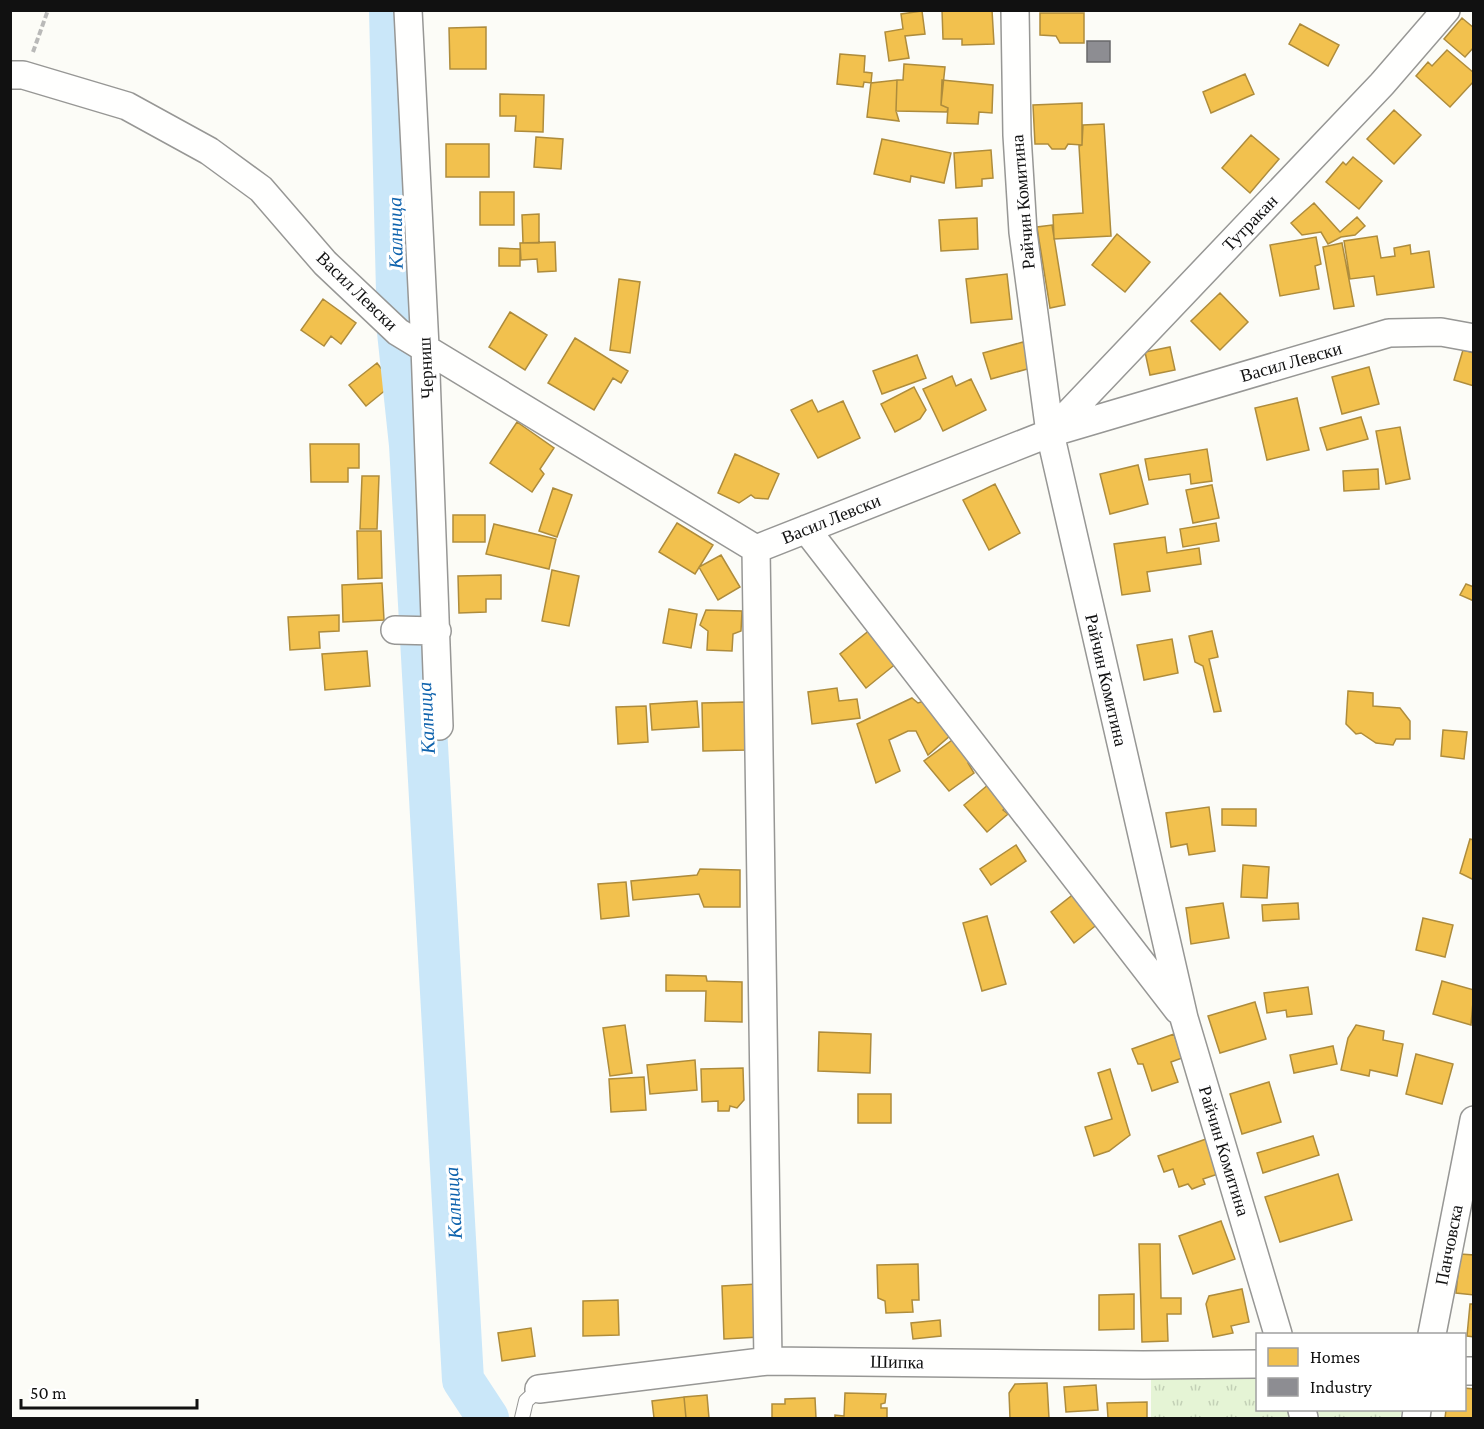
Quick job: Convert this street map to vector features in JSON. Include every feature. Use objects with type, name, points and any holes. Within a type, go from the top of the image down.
[{"type":"street","name":"Черниш","points":[[408,10],[425,347],[440,726]]},
{"type":"street","name":"Райчин Комитина","points":[[1015,10],[1017,135],[1023,232],[1050,432],[1184,1018],[1277,1333]]},
{"type":"street","name":"Тутракан","points":[[1050,432],[1382,84],[1446,10]]},
{"type":"street","name":"Васил Левски","points":[[17,75],[127,106],[209,151],[261,189],[326,263],[398,332],[756,549],[1050,432],[1389,333],[1441,332],[1473,338]]},
{"type":"street","points":[[806,529],[1184,1018]]},
{"type":"street","points":[[756,549],[768,1361]]},
{"type":"street","points":[[395,630],[437,631]]},
{"type":"street","name":"Панчовска","points":[[1432,1333],[1473,1120]]},
{"type":"street","name":"Шипка","points":[[538,1389],[768,1361],[1256,1364]]},
{"type":"lane","points":[[522,1419],[526,1401],[538,1389]]},
{"type":"path","points":[[17,75],[48,10]]},
{"type":"green space","points":[[1151,1372],[1256,1375],[1256,1411],[1295,1411],[1298,1418],[1151,1418]]},
{"type":"green space","points":[[1317,1411],[1402,1411],[1400,1418],[1320,1418]]},
{"type":"building: Homes","points":[[942,10],[992,10],[994,44],[962,45],[962,39],[943,39]]},
{"type":"building: Homes","points":[[922,11],[925,34],[905,36],[909,58],[889,61],[885,32],[903,29],[901,14]]},
{"type":"building: Homes","points":[[1040,13],[1084,13],[1084,43],[1060,43],[1056,36],[1040,35]]},
{"type":"building: Homes","points":[[1462,18],[1474,28],[1474,47],[1465,57],[1444,39]]},
{"type":"building: Homes","points":[[1300,24],[1339,45],[1328,66],[1289,44]]},
{"type":"building: Homes","points":[[486,27],[486,69],[450,69],[449,28]]},
{"type":"building: Homes","points":[[1447,50],[1474,73],[1474,81],[1450,107],[1416,76],[1428,62],[1432,66]]},
{"type":"building: Homes","points":[[840,54],[865,56],[864,72],[872,73],[871,83],[864,82],[863,87],[837,84]]},
{"type":"building: Homes","points":[[904,64],[945,67],[941,105],[948,108],[947,112],[896,111],[897,80],[903,80]]},
{"type":"building: Homes","points":[[1245,74],[1254,94],[1211,113],[1203,92]]},
{"type":"building: Homes","points":[[897,80],[896,111],[899,121],[867,117],[871,83]]},
{"type":"building: Homes","points":[[942,80],[993,85],[992,113],[979,112],[978,124],[947,123],[948,108],[941,105]]},
{"type":"building: Homes","points":[[500,94],[544,95],[543,132],[515,131],[516,116],[500,116]]},
{"type":"building: Homes","points":[[1082,103],[1082,145],[1068,144],[1065,149],[1052,149],[1048,144],[1035,144],[1033,105]]},
{"type":"building: Homes","points":[[1394,110],[1421,135],[1394,164],[1367,139]]},
{"type":"building: Homes","points":[[1104,124],[1111,236],[1054,239],[1053,215],[1083,213],[1079,146],[1082,145],[1083,125]]},
{"type":"building: Homes","points":[[1251,135],[1279,159],[1250,193],[1222,168]]},
{"type":"building: Homes","points":[[536,137],[563,139],[561,169],[534,167]]},
{"type":"building: Homes","points":[[882,139],[951,153],[944,183],[911,176],[910,182],[874,174]]},
{"type":"building: Homes","points":[[446,144],[489,144],[489,177],[446,177]]},
{"type":"building: Homes","points":[[991,150],[993,178],[982,179],[982,186],[956,188],[954,153]]},
{"type":"building: Homes","points":[[1353,157],[1382,181],[1359,209],[1326,182],[1343,162],[1346,165]]},
{"type":"building: Homes","points":[[480,192],[514,192],[514,225],[480,225]]},
{"type":"building: Homes","points":[[1314,203],[1340,232],[1357,217],[1365,226],[1355,235],[1341,237],[1328,244],[1321,232],[1302,235],[1291,223]]},
{"type":"building: Homes","points":[[539,214],[539,243],[523,243],[522,215]]},
{"type":"building: Homes","points":[[977,218],[978,249],[941,251],[939,220]]},
{"type":"building: Homes","points":[[1052,225],[1065,305],[1050,308],[1037,227]]},
{"type":"building: Homes","points":[[1117,234],[1150,262],[1125,292],[1092,265]]},
{"type":"building: Homes","points":[[1377,236],[1381,258],[1395,256],[1394,248],[1410,245],[1411,254],[1429,251],[1434,287],[1377,295],[1374,276],[1350,279],[1344,241]]},
{"type":"building: Homes","points":[[1316,237],[1321,264],[1315,266],[1319,289],[1280,296],[1270,245]]},
{"type":"building: Homes","points":[[555,242],[556,271],[538,272],[537,259],[521,260],[520,243]]},
{"type":"building: Homes","points":[[1342,243],[1354,306],[1334,309],[1323,247]]},
{"type":"building: Homes","points":[[499,248],[520,249],[520,266],[499,266]]},
{"type":"building: Homes","points":[[1007,274],[1012,319],[971,323],[966,279]]},
{"type":"building: Homes","points":[[619,279],[640,282],[630,353],[610,350]]},
{"type":"building: Homes","points":[[1220,293],[1248,322],[1220,350],[1191,321]]},
{"type":"building: Homes","points":[[323,299],[356,323],[341,344],[331,336],[324,346],[301,330]]},
{"type":"building: Homes","points":[[510,312],[547,335],[525,370],[489,347]]},
{"type":"building: Homes","points":[[575,338],[628,371],[621,383],[613,378],[594,410],[548,383]]},
{"type":"building: Homes","points":[[1023,342],[1031,368],[991,379],[983,353]]},
{"type":"building: Homes","points":[[1170,347],[1175,370],[1150,375],[1145,352]]},
{"type":"building: Homes","points":[[1463,350],[1474,353],[1474,386],[1454,380]]},
{"type":"building: Homes","points":[[917,355],[926,378],[882,394],[873,371]]},
{"type":"building: Homes","points":[[377,363],[393,384],[366,406],[349,385]]},
{"type":"building: Homes","points":[[1369,367],[1379,404],[1342,414],[1332,377]]},
{"type":"building: Homes","points":[[952,376],[956,386],[971,379],[986,410],[943,431],[923,389]]},
{"type":"building: Homes","points":[[914,387],[926,410],[920,419],[895,432],[881,404]]},
{"type":"building: Homes","points":[[1297,398],[1309,450],[1267,460],[1255,408]]},
{"type":"building: Homes","points":[[812,400],[818,412],[843,401],[860,438],[818,458],[791,410]]},
{"type":"building: Homes","points":[[1361,417],[1368,439],[1327,450],[1320,428]]},
{"type":"building: Homes","points":[[517,422],[554,448],[540,469],[544,474],[532,492],[490,463]]},
{"type":"building: Homes","points":[[1400,427],[1410,479],[1386,484],[1376,431]]},
{"type":"building: Homes","points":[[310,444],[359,444],[359,468],[348,468],[348,482],[311,482]]},
{"type":"building: Homes","points":[[1207,449],[1212,481],[1191,484],[1190,474],[1149,480],[1145,459]]},
{"type":"building: Homes","points":[[735,454],[779,474],[768,499],[755,498],[751,495],[739,503],[718,493]]},
{"type":"building: Homes","points":[[1138,465],[1148,504],[1110,514],[1100,474]]},
{"type":"building: Homes","points":[[1378,469],[1379,489],[1344,491],[1343,471]]},
{"type":"building: Homes","points":[[362,476],[379,476],[377,529],[360,529]]},
{"type":"building: Homes","points":[[995,484],[1020,533],[989,550],[963,500]]},
{"type":"building: Homes","points":[[1212,485],[1219,518],[1193,523],[1186,490]]},
{"type":"building: Homes","points":[[553,488],[572,495],[557,537],[539,531]]},
{"type":"building: Homes","points":[[453,515],[485,515],[485,542],[453,542]]},
{"type":"building: Homes","points":[[677,523],[713,545],[695,574],[659,552]]},
{"type":"building: Homes","points":[[1216,523],[1219,541],[1183,547],[1180,529]]},
{"type":"building: Homes","points":[[494,524],[556,539],[549,569],[486,554]]},
{"type":"building: Homes","points":[[357,531],[381,531],[382,578],[358,579]]},
{"type":"building: Homes","points":[[1165,537],[1167,553],[1199,548],[1201,564],[1147,572],[1150,591],[1122,595],[1114,544]]},
{"type":"building: Homes","points":[[721,555],[740,587],[718,600],[699,567]]},
{"type":"building: Homes","points":[[552,570],[579,576],[569,626],[542,621]]},
{"type":"building: Homes","points":[[501,575],[501,599],[486,599],[486,612],[459,613],[458,576]]},
{"type":"building: Homes","points":[[382,583],[384,620],[343,622],[342,585]]},
{"type":"building: Homes","points":[[1466,584],[1474,587],[1474,601],[1460,595]]},
{"type":"building: Homes","points":[[669,609],[697,614],[691,648],[663,643]]},
{"type":"building: Homes","points":[[706,610],[742,611],[741,631],[733,634],[732,651],[707,650],[708,631],[700,625]]},
{"type":"building: Homes","points":[[339,615],[339,631],[319,632],[320,648],[290,650],[288,617]]},
{"type":"building: Homes","points":[[876,625],[903,658],[866,688],[840,654]]},
{"type":"building: Homes","points":[[1212,631],[1218,657],[1209,659],[1221,711],[1214,712],[1203,666],[1195,662],[1189,636]]},
{"type":"building: Homes","points":[[1172,639],[1178,673],[1144,680],[1137,645]]},
{"type":"building: Homes","points":[[367,651],[370,686],[325,690],[322,654]]},
{"type":"building: Homes","points":[[837,688],[839,701],[857,699],[860,718],[812,724],[808,692]]},
{"type":"building: Homes","points":[[1348,691],[1373,693],[1373,706],[1400,708],[1410,721],[1410,739],[1396,739],[1393,745],[1376,743],[1361,733],[1356,734],[1346,724]]},
{"type":"building: Homes","points":[[912,698],[918,703],[931,699],[952,734],[928,755],[916,731],[908,731],[889,740],[900,771],[876,783],[857,724]]},
{"type":"building: Homes","points":[[697,701],[699,727],[652,730],[650,704]]},
{"type":"building: Homes","points":[[745,702],[746,750],[703,751],[702,703]]},
{"type":"building: Homes","points":[[646,706],[648,742],[618,744],[616,707]]},
{"type":"building: Homes","points":[[1443,730],[1467,732],[1464,759],[1441,756]]},
{"type":"building: Homes","points":[[963,732],[979,755],[968,763],[974,773],[949,791],[924,761]]},
{"type":"building: Homes","points":[[995,779],[1014,801],[1003,810],[1008,814],[987,832],[964,805]]},
{"type":"building: Homes","points":[[1209,807],[1215,851],[1189,855],[1187,844],[1171,847],[1166,813]]},
{"type":"building: Homes","points":[[1222,809],[1256,809],[1256,826],[1222,825]]},
{"type":"building: Homes","points":[[1470,839],[1474,840],[1474,880],[1460,873]]},
{"type":"building: Homes","points":[[1016,845],[1026,861],[991,885],[980,869]]},
{"type":"building: Homes","points":[[1243,865],[1269,867],[1267,898],[1241,897]]},
{"type":"building: Homes","points":[[700,869],[740,870],[740,907],[704,907],[699,894],[633,900],[631,881],[697,875]]},
{"type":"building: Homes","points":[[626,882],[629,916],[601,919],[598,884]]},
{"type":"building: Homes","points":[[1080,889],[1104,919],[1074,943],[1051,912]]},
{"type":"building: Homes","points":[[1223,903],[1229,938],[1191,944],[1186,908]]},
{"type":"building: Homes","points":[[1298,903],[1299,919],[1263,921],[1262,905]]},
{"type":"building: Homes","points":[[987,916],[1006,984],[982,991],[963,923]]},
{"type":"building: Homes","points":[[1423,918],[1453,925],[1445,957],[1416,950]]},
{"type":"building: Homes","points":[[666,975],[706,976],[707,981],[742,982],[742,1022],[705,1021],[706,991],[666,991]]},
{"type":"building: Homes","points":[[1442,981],[1474,990],[1471,1025],[1433,1014]]},
{"type":"building: Homes","points":[[1308,987],[1312,1014],[1287,1017],[1286,1010],[1267,1013],[1264,993]]},
{"type":"building: Homes","points":[[1255,1002],[1266,1039],[1220,1053],[1208,1016]]},
{"type":"building: Homes","points":[[625,1025],[632,1073],[610,1076],[603,1028]]},
{"type":"building: Homes","points":[[1356,1025],[1384,1031],[1383,1040],[1403,1044],[1397,1076],[1370,1070],[1369,1076],[1341,1070],[1348,1038]]},
{"type":"building: Homes","points":[[819,1032],[871,1034],[870,1073],[818,1071]]},
{"type":"building: Homes","points":[[1174,1034],[1182,1058],[1171,1062],[1178,1082],[1152,1091],[1143,1064],[1138,1064],[1132,1049]]},
{"type":"building: Homes","points":[[1333,1046],[1337,1064],[1294,1073],[1290,1055]]},
{"type":"building: Homes","points":[[1416,1054],[1453,1064],[1442,1104],[1406,1094]]},
{"type":"building: Homes","points":[[695,1060],[697,1090],[650,1094],[647,1065]]},
{"type":"building: Homes","points":[[743,1068],[744,1100],[737,1108],[730,1106],[729,1111],[718,1111],[718,1101],[702,1102],[701,1069]]},
{"type":"building: Homes","points":[[1110,1069],[1130,1135],[1109,1151],[1094,1156],[1085,1127],[1112,1119],[1098,1073]]},
{"type":"building: Homes","points":[[644,1077],[646,1110],[611,1112],[609,1079]]},
{"type":"building: Homes","points":[[1269,1082],[1281,1122],[1242,1134],[1230,1094]]},
{"type":"building: Homes","points":[[858,1094],[891,1094],[891,1123],[858,1123]]},
{"type":"building: Homes","points":[[1313,1136],[1319,1155],[1263,1173],[1257,1153]]},
{"type":"building: Homes","points":[[1206,1139],[1218,1174],[1203,1179],[1205,1184],[1192,1189],[1188,1184],[1179,1187],[1173,1169],[1164,1172],[1158,1156]]},
{"type":"building: Homes","points":[[1338,1174],[1352,1220],[1280,1242],[1265,1197]]},
{"type":"building: Homes","points":[[1221,1221],[1235,1259],[1193,1274],[1179,1236]]},
{"type":"building: Homes","points":[[1139,1244],[1160,1244],[1161,1298],[1181,1298],[1181,1314],[1167,1314],[1168,1341],[1142,1342]]},
{"type":"building: Homes","points":[[1460,1254],[1474,1255],[1474,1295],[1456,1293]]},
{"type":"building: Homes","points":[[918,1264],[919,1300],[912,1300],[913,1312],[886,1313],[885,1301],[878,1298],[877,1265]]},
{"type":"building: Homes","points":[[757,1284],[760,1337],[724,1339],[722,1286]]},
{"type":"building: Homes","points":[[1242,1289],[1249,1322],[1231,1326],[1233,1333],[1213,1337],[1206,1304],[1209,1296]]},
{"type":"building: Homes","points":[[1134,1294],[1134,1329],[1099,1330],[1099,1295]]},
{"type":"building: Homes","points":[[618,1300],[619,1335],[583,1336],[583,1301]]},
{"type":"building: Homes","points":[[1470,1304],[1474,1304],[1474,1337],[1467,1336]]},
{"type":"building: Homes","points":[[940,1320],[941,1336],[913,1339],[911,1323]]},
{"type":"building: Homes","points":[[531,1328],[535,1356],[502,1361],[498,1333]]},
{"type":"building: Homes","points":[[1047,1383],[1049,1418],[1010,1418],[1009,1393],[1015,1384]]},
{"type":"building: Homes","points":[[1096,1385],[1098,1410],[1066,1412],[1064,1387]]},
{"type":"building: Homes","points":[[1466,1388],[1474,1389],[1474,1418],[1445,1418],[1446,1411],[1466,1411]]},
{"type":"building: Homes","points":[[845,1393],[886,1394],[885,1403],[881,1404],[881,1408],[887,1408],[887,1418],[835,1418],[835,1415],[844,1416]]},
{"type":"building: Homes","points":[[707,1395],[709,1418],[686,1418],[684,1397]]},
{"type":"building: Homes","points":[[684,1397],[686,1418],[654,1418],[652,1401]]},
{"type":"building: Homes","points":[[815,1398],[816,1418],[772,1418],[772,1404],[785,1404],[785,1399]]},
{"type":"building: Homes","points":[[1147,1402],[1147,1418],[1108,1418],[1107,1403]]},
{"type":"building: Industry","points":[[1087,41],[1110,41],[1110,62],[1087,62]]},
{"type":"waterway","name":"Калница","points":[[390,10],[398,332],[410,445],[463,1380],[488,1418]]}]
